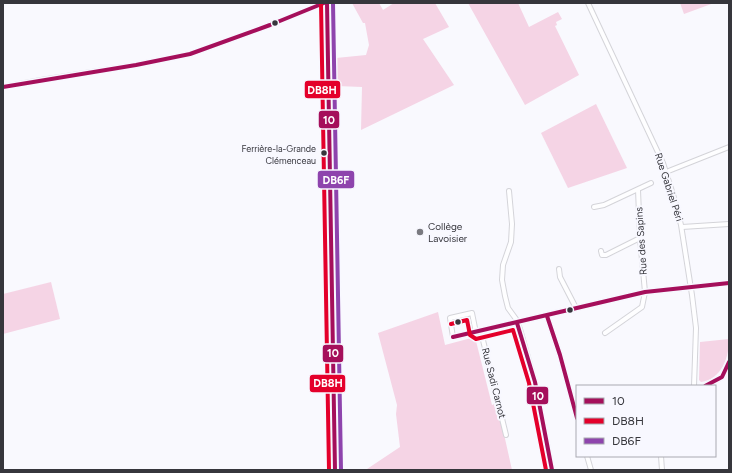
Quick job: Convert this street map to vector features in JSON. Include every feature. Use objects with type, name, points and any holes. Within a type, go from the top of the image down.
[{"type":"main road","points":[[325,3],[335,470]]},
{"type":"street","points":[[3,87],[86,74],[190,54],[325,3]]},
{"type":"street","name":"Rue Gabriel Péri","points":[[588,3],[644,121],[666,172],[682,226],[696,328],[694,385]]},
{"type":"street","points":[[666,172],[729,147]]},
{"type":"street","points":[[594,207],[604,205],[631,191],[638,190],[651,183]]},
{"type":"street","name":"Rue des Sapins","points":[[638,190],[640,238],[645,292]]},
{"type":"street","points":[[509,191],[512,224],[511,242],[503,265],[502,280],[508,308],[517,323],[535,382],[552,470]]},
{"type":"street","points":[[682,226],[729,224]]},
{"type":"street","points":[[601,251],[602,255],[606,255],[640,238]]},
{"type":"street","points":[[559,269],[560,277],[576,308]]},
{"type":"street","points":[[478,332],[645,292],[729,283]]},
{"type":"street","points":[[605,333],[642,307],[645,292]]},
{"type":"street","name":"Rue Sadi Carnot","points":[[478,332],[454,337],[450,318],[472,313],[478,332],[496,390],[506,435]]},
{"type":"street","points":[[547,316],[560,355],[576,414]]},
{"type":"street","points":[[707,385],[722,377],[729,362]]},
{"type":"street","points":[[587,457],[592,470]]},
{"type":"street","points":[[661,457],[662,470]]},
{"type":"shaded area","points":[[352,3],[379,3],[383,10],[394,3],[435,3],[449,27],[423,39],[454,85],[361,130],[362,87],[337,86],[336,58],[366,55],[369,45],[365,23],[363,23]]},
{"type":"shaded area","points":[[468,3],[518,3],[529,27],[558,12],[562,19],[556,22],[557,25],[555,26],[579,75],[525,105]]},
{"type":"shaded area","points":[[680,3],[714,3],[684,14]]},
{"type":"shaded area","points":[[596,104],[627,168],[568,188],[541,133]]},
{"type":"shaded area","points":[[51,282],[60,319],[3,334],[3,294]]},
{"type":"shaded area","points":[[438,312],[445,345],[475,337],[492,405],[497,403],[512,470],[367,470],[400,447],[396,414],[397,405],[378,333]]},
{"type":"shaded area","points":[[729,339],[728,353],[723,366],[714,377],[701,382],[699,380],[700,342]]},
{"type":"transit line","name":"DB8H","points":[[321,3],[329,470]]},
{"type":"transit line","name":"10","points":[[3,87],[136,65],[190,54],[270,25],[324,3]]},
{"type":"transit line","name":"10","points":[[327,3],[335,470]]},
{"type":"transit line","name":"DB6F","points":[[333,3],[341,470]]},
{"type":"transit line","name":"10","points":[[453,337],[645,292],[729,283]]},
{"type":"transit line","name":"10","points":[[547,316],[560,355],[576,414]]},
{"type":"transit line","name":"DB8H","points":[[451,324],[467,320],[470,335],[476,339],[513,330],[529,383],[546,470]]},
{"type":"transit line","name":"10","points":[[517,323],[535,382],[552,470]]},
{"type":"transit line","name":"10","points":[[707,385],[722,377],[729,362]]},
{"type":"place","name":"Ferrière-la-Grande Clémenceau","points":[[324,153]]},
{"type":"place","name":"Collège Lavoisier","points":[[420,232]]}]
